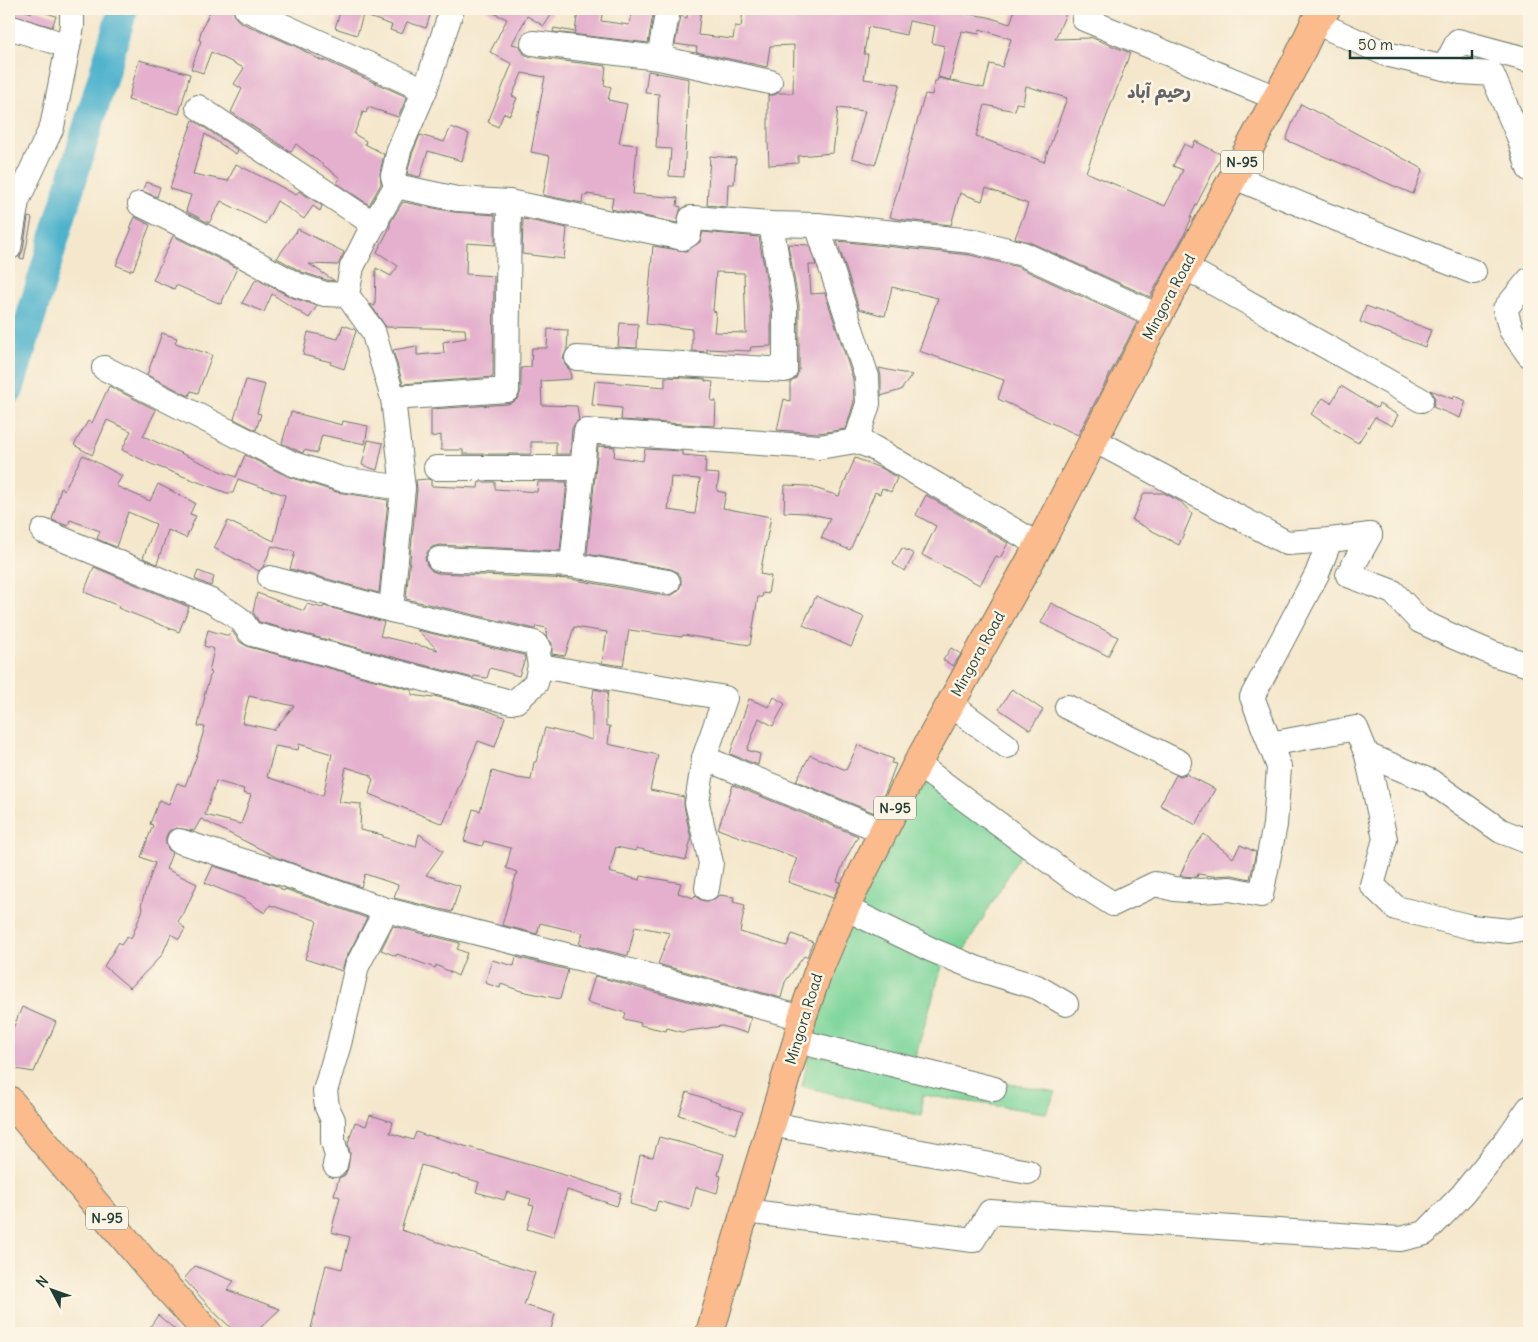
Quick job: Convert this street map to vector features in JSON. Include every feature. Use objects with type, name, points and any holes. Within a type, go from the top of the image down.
[{"type":"main road","name":"Mingora Road","points":[[710,1333],[744,1211],[772,1124],[799,1029],[818,972],[844,908],[917,764],[1039,545],[1158,316],[1321,15]]},
{"type":"main road","name":"N-95","points":[[9,1100],[152,1270],[208,1333]]},
{"type":"street","points":[[9,248],[17,201],[52,127],[72,26],[72,9]]},
{"type":"street","points":[[246,9],[425,90]]},
{"type":"street","points":[[391,610],[403,488],[393,398],[373,331],[347,295],[352,267],[396,186],[393,176],[399,150],[425,90],[452,9]]},
{"type":"street","points":[[659,58],[668,9]]},
{"type":"street","points":[[1321,15],[1386,54],[1461,72],[1492,74],[1524,137],[1529,169]]},
{"type":"street","points":[[1084,19],[1276,98]]},
{"type":"street","points":[[9,27],[68,46]]},
{"type":"street","points":[[1444,68],[1458,41],[1529,60]]},
{"type":"street","points":[[533,43],[659,58],[770,82]]},
{"type":"street","points":[[198,107],[363,217],[377,221]]},
{"type":"street","points":[[1234,177],[1474,272]]},
{"type":"street","points":[[396,186],[457,199],[509,202],[683,238],[689,234],[691,218],[694,218],[771,224],[817,225],[972,241],[1023,254],[1158,316]]},
{"type":"street","points":[[393,398],[507,390],[509,202]]},
{"type":"street","points":[[140,204],[297,285],[326,294],[347,295]]},
{"type":"street","points":[[577,358],[785,370],[784,307],[771,224]]},
{"type":"street","points":[[817,225],[866,377],[868,404],[856,441]]},
{"type":"street","points":[[1185,267],[1421,400]]},
{"type":"street","points":[[1529,280],[1505,308],[1511,330],[1529,355]]},
{"type":"street","points":[[104,368],[293,464],[341,479],[403,488]]},
{"type":"street","points":[[572,565],[586,431],[819,447],[856,441],[872,447],[1039,545]]},
{"type":"street","points":[[1094,440],[1287,543],[1370,535],[1348,576],[1393,592],[1420,620],[1437,629],[1494,654],[1529,665]]},
{"type":"street","points":[[436,468],[582,468]]},
{"type":"street","points":[[43,531],[211,601],[242,622],[246,630],[252,634],[510,702],[516,701],[536,683],[540,666],[538,648],[534,643],[391,610],[270,578]]},
{"type":"street","points":[[917,764],[1072,878],[1113,904],[1155,884],[1174,889],[1200,891],[1230,889],[1261,895],[1274,825],[1278,767],[1252,697],[1317,574],[1330,540]]},
{"type":"street","points":[[438,559],[572,565],[668,582]]},
{"type":"street","points":[[540,666],[725,698],[704,758],[697,803],[711,864],[707,888]]},
{"type":"street","points":[[950,704],[1007,746]]},
{"type":"street","points":[[1067,707],[1179,762]]},
{"type":"street","points":[[1270,744],[1356,728],[1367,755],[1385,839],[1372,885],[1396,908],[1471,927],[1510,931],[1529,928]]},
{"type":"street","points":[[1367,755],[1430,782],[1501,831],[1529,842]]},
{"type":"street","points":[[704,758],[883,831]]},
{"type":"street","points":[[179,842],[281,872],[386,910],[646,975],[799,1029],[994,1089]]},
{"type":"street","points":[[844,908],[932,950],[978,969],[1037,987],[1066,1004]]},
{"type":"street","points":[[335,1165],[337,1156],[333,1141],[333,1120],[327,1107],[325,1091],[339,1044],[357,966],[386,910]]},
{"type":"street","points":[[744,1211],[973,1240],[990,1212],[1400,1239],[1425,1233],[1462,1195],[1508,1138],[1529,1108]]},
{"type":"street","points":[[772,1124],[1028,1172]]},
{"type":"green space","points":[[917,764],[1025,847],[963,952],[946,953],[912,1067],[1056,1092],[1046,1113],[922,1095],[922,1116],[802,1086],[819,1014],[835,961]]},
{"type":"building","points":[[9,9],[18,9],[31,13],[32,9],[34,9],[56,16],[52,27],[9,14]]},
{"type":"building","points":[[211,9],[233,9],[235,17],[240,22],[299,48],[324,62],[324,60],[407,97],[398,117],[368,107],[366,113],[363,112],[354,134],[366,141],[365,144],[384,154],[380,173],[381,184],[369,205],[337,183],[340,178],[296,144],[291,152],[231,112],[242,89],[234,84],[244,68],[211,52],[203,73],[191,69],[201,41],[199,40],[201,31]]},
{"type":"building","points":[[341,9],[350,11],[351,9],[432,9],[426,28],[407,22],[402,34],[390,30],[392,25],[363,15],[357,35],[335,28]]},
{"type":"building","points":[[484,9],[555,9],[544,26],[527,16],[512,44],[520,46],[524,54],[531,57],[606,66],[604,85],[611,87],[608,100],[627,104],[619,143],[637,145],[633,194],[678,198],[677,206],[681,207],[677,223],[611,209],[613,198],[587,194],[587,196],[583,195],[582,203],[543,195],[550,156],[531,152],[545,77],[522,73],[512,96],[517,98],[510,115],[504,113],[498,127],[488,122],[512,64],[490,52],[507,19]]},
{"type":"building","points":[[603,9],[601,21],[629,25],[632,9],[654,9],[648,43],[553,32],[554,28],[575,32],[578,11]]},
{"type":"building","points":[[688,9],[701,9],[698,35],[733,39],[735,26],[741,27],[743,10],[786,14],[785,9],[958,9],[957,12],[988,17],[1010,24],[1015,9],[1068,9],[1055,39],[1090,37],[1130,53],[1086,172],[1165,206],[1183,170],[1173,166],[1184,144],[1192,148],[1195,141],[1222,155],[1190,217],[1192,217],[1184,235],[1150,297],[1029,242],[1015,238],[1028,204],[986,188],[982,201],[960,193],[951,225],[890,217],[925,94],[932,95],[935,81],[938,78],[984,88],[990,64],[1002,67],[1011,39],[980,29],[979,34],[962,31],[950,80],[938,77],[945,46],[932,43],[935,26],[909,21],[906,35],[868,27],[864,54],[868,54],[864,79],[900,84],[875,165],[852,158],[865,111],[838,108],[833,153],[798,156],[798,163],[769,165],[768,95],[793,93],[794,45],[770,46],[767,67],[696,52],[697,47],[675,44],[681,16],[687,18]],"holes":[[[1026,86],[1067,98],[1044,162],[976,136],[985,105],[1015,111],[1016,103],[1023,104]]]},
{"type":"building","points":[[139,60],[190,74],[179,114],[128,100]]},
{"type":"building","points":[[648,71],[689,79],[684,177],[669,176],[671,149],[656,148],[659,94],[645,93]]},
{"type":"building","points":[[1301,104],[1423,169],[1413,194],[1286,140]]},
{"type":"building","points":[[193,120],[238,150],[236,154],[205,134],[193,174],[228,181],[236,164],[296,195],[299,191],[322,206],[320,211],[313,206],[304,219],[277,201],[265,224],[221,201],[209,223],[186,211],[191,195],[170,189]]},
{"type":"building","points":[[451,127],[469,134],[462,161],[428,151],[420,177],[407,174],[412,154],[420,135],[444,142]]},
{"type":"building","points":[[710,156],[736,158],[734,184],[728,184],[727,207],[707,205]]},
{"type":"building","points":[[146,182],[160,187],[157,197],[142,191]]},
{"type":"building","points":[[403,202],[454,212],[495,215],[495,245],[467,243],[466,274],[494,276],[493,377],[403,384],[393,350],[417,346],[417,355],[444,353],[443,342],[466,338],[465,329],[386,327],[370,304],[375,306],[376,268],[391,276],[398,266],[377,252],[390,227],[390,223]]},
{"type":"building","points":[[28,217],[32,218],[24,259],[19,258],[23,250]]},
{"type":"building","points":[[135,217],[150,225],[133,270],[131,269],[130,271],[116,265]]},
{"type":"building","points":[[523,219],[567,228],[564,259],[522,254]]},
{"type":"building","points":[[298,229],[344,252],[338,265],[309,264],[335,281],[302,272],[277,258]]},
{"type":"building","points":[[703,232],[759,237],[771,308],[771,346],[751,347],[750,351],[707,349],[707,352],[692,351],[692,329],[646,324],[653,246],[686,251],[700,242]],"holes":[[[716,272],[744,273],[746,333],[714,332],[716,312],[713,311]]]},
{"type":"building","points":[[173,236],[237,268],[221,304],[176,285],[174,289],[153,280]]},
{"type":"building","points":[[837,241],[970,255],[1018,267],[1137,322],[1078,435],[998,399],[1004,380],[919,351],[938,298],[892,287],[885,316],[859,309]]},
{"type":"building","points":[[788,244],[809,245],[816,265],[809,265],[811,294],[825,293],[853,379],[854,402],[846,429],[818,433],[777,430],[784,399],[790,401],[790,383],[796,378],[799,370],[799,305]]},
{"type":"building","points":[[256,279],[291,297],[317,306],[309,318],[272,294],[264,312],[242,303]]},
{"type":"building","points":[[1366,306],[1431,330],[1425,347],[1360,322]]},
{"type":"building","points":[[620,323],[638,324],[637,348],[618,347]]},
{"type":"building","points":[[343,325],[356,331],[344,369],[330,364],[331,362],[303,355],[308,332],[338,339]]},
{"type":"building","points":[[548,329],[568,330],[567,349],[563,358],[565,365],[570,370],[571,379],[541,381],[542,405],[577,406],[579,420],[572,429],[570,454],[556,454],[556,442],[531,442],[531,454],[463,454],[463,450],[441,450],[441,435],[431,437],[431,409],[508,404],[515,401],[521,391],[521,368],[531,367],[532,348],[547,348]]},
{"type":"building","points":[[162,333],[177,338],[175,343],[212,355],[198,393],[191,391],[189,396],[147,375]]},
{"type":"building","points":[[879,368],[912,375],[901,390],[881,396]]},
{"type":"building","points":[[665,377],[705,379],[705,381],[713,382],[711,401],[716,401],[715,426],[621,420],[622,408],[592,405],[595,381],[665,387]]},
{"type":"building","points":[[246,380],[265,385],[257,413],[261,414],[256,430],[234,419]]},
{"type":"building","points":[[109,386],[156,410],[143,436],[220,471],[236,477],[245,455],[289,477],[337,492],[388,500],[379,593],[290,569],[295,552],[272,546],[263,567],[259,571],[214,548],[228,521],[274,541],[285,495],[238,479],[233,493],[227,493],[151,464],[122,450],[131,431],[107,420],[92,455],[74,445],[88,421],[92,423]]},
{"type":"building","points":[[1341,386],[1377,408],[1379,404],[1398,415],[1392,426],[1375,417],[1358,443],[1311,414],[1323,398],[1331,403]]},
{"type":"building","points":[[1430,390],[1453,399],[1454,396],[1466,401],[1460,418],[1433,407],[1435,399]]},
{"type":"building","points":[[291,412],[342,425],[343,421],[368,426],[365,444],[322,435],[317,453],[304,450],[303,453],[298,451],[282,443]]},
{"type":"building","points":[[368,440],[383,443],[377,470],[362,465]]},
{"type":"building","points":[[598,446],[615,447],[614,457],[643,461],[645,449],[682,451],[682,455],[706,457],[705,473],[719,474],[717,491],[726,493],[723,508],[771,517],[760,574],[771,576],[768,594],[763,593],[762,597],[758,597],[750,645],[683,635],[682,637],[629,630],[623,666],[602,663],[607,632],[574,627],[565,656],[552,654],[552,643],[546,636],[547,628],[536,626],[535,629],[406,599],[417,489],[416,480],[431,480],[431,486],[478,488],[479,482],[495,482],[495,489],[537,492],[538,482],[567,482],[560,551],[439,545],[432,547],[425,558],[427,565],[432,571],[438,573],[570,579],[666,596],[678,591],[681,585],[681,578],[677,572],[671,569],[587,554]],"holes":[[[671,477],[700,479],[695,514],[668,510]]]},
{"type":"building","points":[[83,455],[122,476],[116,486],[150,501],[158,484],[195,503],[190,514],[196,516],[186,538],[168,530],[157,564],[143,558],[156,524],[128,512],[116,547],[97,539],[100,531],[70,520],[68,526],[52,520],[61,488],[64,490]]},
{"type":"building","points":[[855,458],[883,469],[897,478],[891,492],[882,488],[880,494],[875,492],[850,550],[821,538],[830,518],[806,513],[784,512],[785,485],[808,486],[839,496]]},
{"type":"building","points":[[1144,493],[1164,493],[1181,502],[1192,514],[1179,545],[1132,520]]},
{"type":"building","points":[[926,495],[1008,543],[1000,558],[996,556],[980,585],[922,555],[936,526],[916,515]]},
{"type":"building","points":[[902,548],[914,554],[905,571],[893,564]]},
{"type":"building","points":[[94,567],[189,607],[179,632],[118,608],[119,606],[84,592]]},
{"type":"building","points":[[198,571],[214,577],[211,586],[195,579]]},
{"type":"building","points":[[257,593],[304,611],[307,604],[323,608],[324,606],[384,622],[380,636],[438,650],[417,630],[524,655],[525,659],[519,676],[490,668],[487,678],[474,676],[473,678],[259,622],[253,612]]},
{"type":"building","points":[[816,596],[864,617],[851,647],[803,625]]},
{"type":"building","points":[[1051,603],[1118,637],[1108,656],[1041,623]]},
{"type":"building","points":[[208,630],[229,636],[232,631],[240,642],[249,647],[412,690],[412,695],[433,698],[434,696],[477,707],[505,717],[495,747],[478,741],[443,824],[369,794],[373,779],[371,775],[346,767],[339,802],[361,804],[360,830],[383,835],[383,837],[416,847],[419,834],[443,851],[426,875],[460,886],[452,912],[394,898],[398,885],[365,874],[361,887],[278,858],[201,819],[194,831],[176,828],[169,831],[166,837],[166,844],[172,853],[166,869],[197,884],[184,913],[178,921],[185,929],[179,939],[171,934],[162,955],[130,988],[104,966],[119,942],[121,945],[127,937],[131,939],[143,909],[141,906],[143,898],[155,863],[141,857],[153,825],[150,824],[159,800],[169,804],[177,783],[185,786],[199,750],[205,727],[198,726],[211,673],[209,672],[214,649],[204,646]],"holes":[[[249,696],[294,706],[274,730],[242,723]],[[299,744],[332,754],[323,796],[267,777],[275,746],[298,750]],[[216,781],[244,789],[243,793],[251,795],[241,824],[205,815]]]},
{"type":"building","points":[[951,648],[961,654],[953,666],[943,660]]},
{"type":"building","points":[[594,689],[608,692],[606,726],[610,726],[608,744],[658,755],[650,790],[684,797],[691,839],[686,860],[636,848],[636,851],[616,847],[609,872],[640,880],[641,876],[681,883],[678,893],[694,898],[695,895],[704,901],[712,901],[719,895],[734,897],[733,902],[745,905],[740,932],[787,946],[792,934],[813,942],[807,957],[804,956],[785,982],[781,998],[658,964],[670,933],[635,926],[628,956],[579,944],[583,933],[540,923],[537,934],[502,925],[517,872],[506,868],[511,848],[484,841],[482,846],[464,841],[473,809],[480,811],[492,771],[531,780],[534,762],[536,762],[545,728],[592,740]]},
{"type":"building","points":[[1012,689],[1043,710],[1030,730],[999,709]]},
{"type":"building","points":[[774,697],[785,704],[773,726],[759,718],[747,750],[760,754],[758,765],[730,754],[749,699],[769,707]]},
{"type":"building","points":[[858,745],[893,759],[891,763],[896,764],[875,813],[796,781],[810,755],[846,770]]},
{"type":"building","points":[[1186,774],[1215,789],[1196,825],[1160,805],[1176,775]]},
{"type":"building","points":[[733,785],[858,836],[844,862],[837,881],[841,882],[833,898],[788,882],[797,858],[718,829]]},
{"type":"building","points":[[1204,834],[1233,858],[1240,845],[1256,852],[1250,879],[1232,875],[1212,876],[1198,874],[1197,877],[1180,876],[1190,853]]},
{"type":"building","points":[[213,866],[277,886],[284,891],[285,889],[367,918],[345,960],[342,971],[305,959],[317,922],[315,920],[270,905],[265,913],[242,898],[205,883]]},
{"type":"building","points":[[393,926],[460,943],[457,949],[467,953],[458,976],[436,965],[435,968],[381,950]]},
{"type":"building","points":[[516,957],[568,970],[560,999],[521,991],[501,984],[500,988],[485,983],[492,960],[514,966]]},
{"type":"building","points":[[595,976],[751,1018],[747,1033],[722,1026],[682,1032],[667,1028],[666,1031],[624,1019],[626,1013],[587,1002]]},
{"type":"building","points":[[22,1007],[56,1022],[34,1072],[9,1068],[9,1038]]},
{"type":"building","points":[[687,1092],[743,1112],[735,1134],[679,1115]]},
{"type":"building","points":[[370,1115],[393,1122],[390,1133],[413,1140],[416,1132],[621,1193],[617,1206],[567,1190],[553,1237],[527,1229],[534,1206],[529,1205],[531,1199],[507,1192],[504,1200],[476,1192],[479,1182],[421,1165],[401,1230],[535,1273],[524,1305],[555,1314],[550,1333],[310,1333],[326,1265],[342,1269],[350,1237],[331,1232],[340,1197],[334,1195],[339,1178],[345,1175],[348,1168],[350,1153],[348,1143],[355,1122],[366,1126]]},
{"type":"building","points":[[659,1137],[724,1154],[718,1175],[721,1176],[717,1193],[696,1187],[690,1210],[658,1201],[655,1211],[630,1204],[640,1155],[653,1157]]},
{"type":"building","points":[[195,1266],[234,1281],[227,1290],[280,1309],[255,1333],[237,1333],[217,1315],[184,1279]]},
{"type":"building","points":[[158,1315],[179,1333],[146,1333]]},
{"type":"waterway","points":[[9,390],[123,9]]},
{"type":"district","name":"رحیم آباد","points":[[1159,92]]}]
